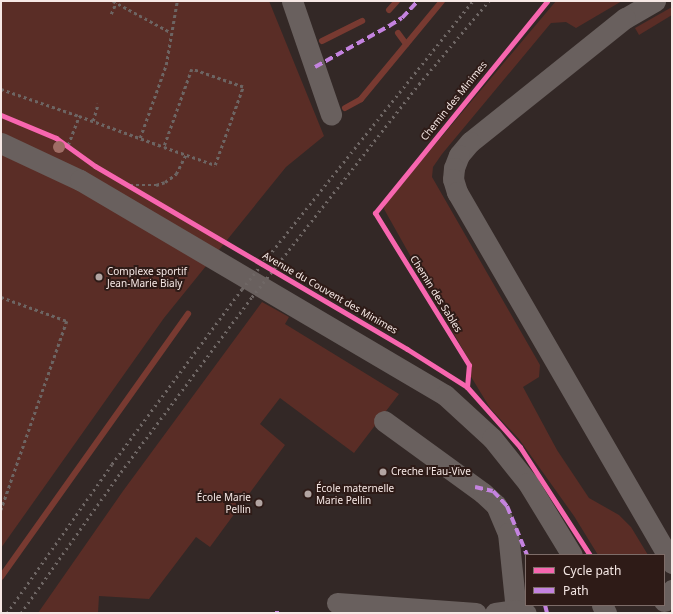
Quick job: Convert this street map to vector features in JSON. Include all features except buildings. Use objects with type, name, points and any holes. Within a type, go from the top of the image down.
[{"type":"street","points":[[292,1],[331,114]]},
{"type":"street","points":[[654,1],[625,18],[470,142],[459,155],[454,168],[453,179],[457,192],[672,563]]},
{"type":"street","points":[[1,143],[80,180],[444,395],[492,438],[528,484],[571,554]]},
{"type":"street","points":[[384,421],[483,493],[496,505],[508,533],[521,611],[495,613]]},
{"type":"street","points":[[665,600],[672,590]]},
{"type":"street","points":[[337,603],[476,613]]},
{"type":"path","points":[[140,138],[166,65],[170,32],[177,1]]},
{"type":"path","points":[[111,14],[115,2],[170,32]]},
{"type":"path","points":[[1,89],[164,147],[186,154],[215,165],[243,87],[192,69],[164,147]]},
{"type":"path","points":[[93,121],[98,104]]},
{"type":"path","points":[[62,142],[71,147],[79,116]]},
{"type":"path","points":[[128,185],[156,185],[165,182],[176,174],[186,154]]},
{"type":"path","points":[[122,181],[137,190]]},
{"type":"path","points":[[1,297],[67,321],[1,510]]},
{"type":"shaded area","name":"Complexe sportif Jean-Marie Bialy","points":[[1,1],[269,1],[324,136],[286,167],[164,318],[1,548]]},
{"type":"shaded area","points":[[556,1],[622,1],[576,28],[566,22],[551,23],[442,154],[433,167],[432,177],[540,365],[539,377],[523,387],[557,450],[589,498],[619,515],[631,527],[647,554],[597,554],[574,516],[519,439],[490,408],[470,375],[471,364],[384,209],[385,204]]},
{"type":"shaded area","points":[[672,7],[672,15],[639,35],[635,28]]},
{"type":"shaded area","points":[[262,302],[289,317],[285,324],[399,394],[354,453],[280,398],[260,424],[285,445],[210,547],[196,537],[149,599],[99,596],[98,613],[38,613],[123,491]]},
{"type":"waterway","points":[[389,10],[397,1]]},
{"type":"waterway","points":[[345,108],[361,99],[442,1]]},
{"type":"waterway","points":[[322,41],[362,21]]},
{"type":"waterway","points":[[398,33],[406,44]]},
{"type":"waterway","points":[[1,577],[188,314]]},
{"type":"railway","points":[[7,613],[112,464],[242,289],[473,1]]},
{"type":"railway","points":[[21,613],[121,472],[252,297],[419,84],[489,1]]},
{"type":"marked path","points":[[315,67],[402,18],[418,1]]},
{"type":"marked path","points":[[475,487],[493,491],[507,506],[527,554]]},
{"type":"marked path","points":[[545,606],[547,613]]},
{"type":"cycle path","name":"Chemin des Minimes","points":[[467,387],[469,365],[375,213],[547,1]]},
{"type":"cycle path","name":"Avenue du Couvent des Minimes","points":[[1,115],[56,138],[95,166],[407,349],[467,387],[520,447],[589,554]]},
{"type":"place","name":"Complexe sportif Jean-Marie Bialy","points":[[99,277]]},
{"type":"place","name":"Creche l'Eau-Vive","points":[[383,472]]},
{"type":"place","name":"École maternelle Marie Pellin","points":[[308,494]]},
{"type":"place","name":"École Marie Pellin","points":[[259,503]]}]
